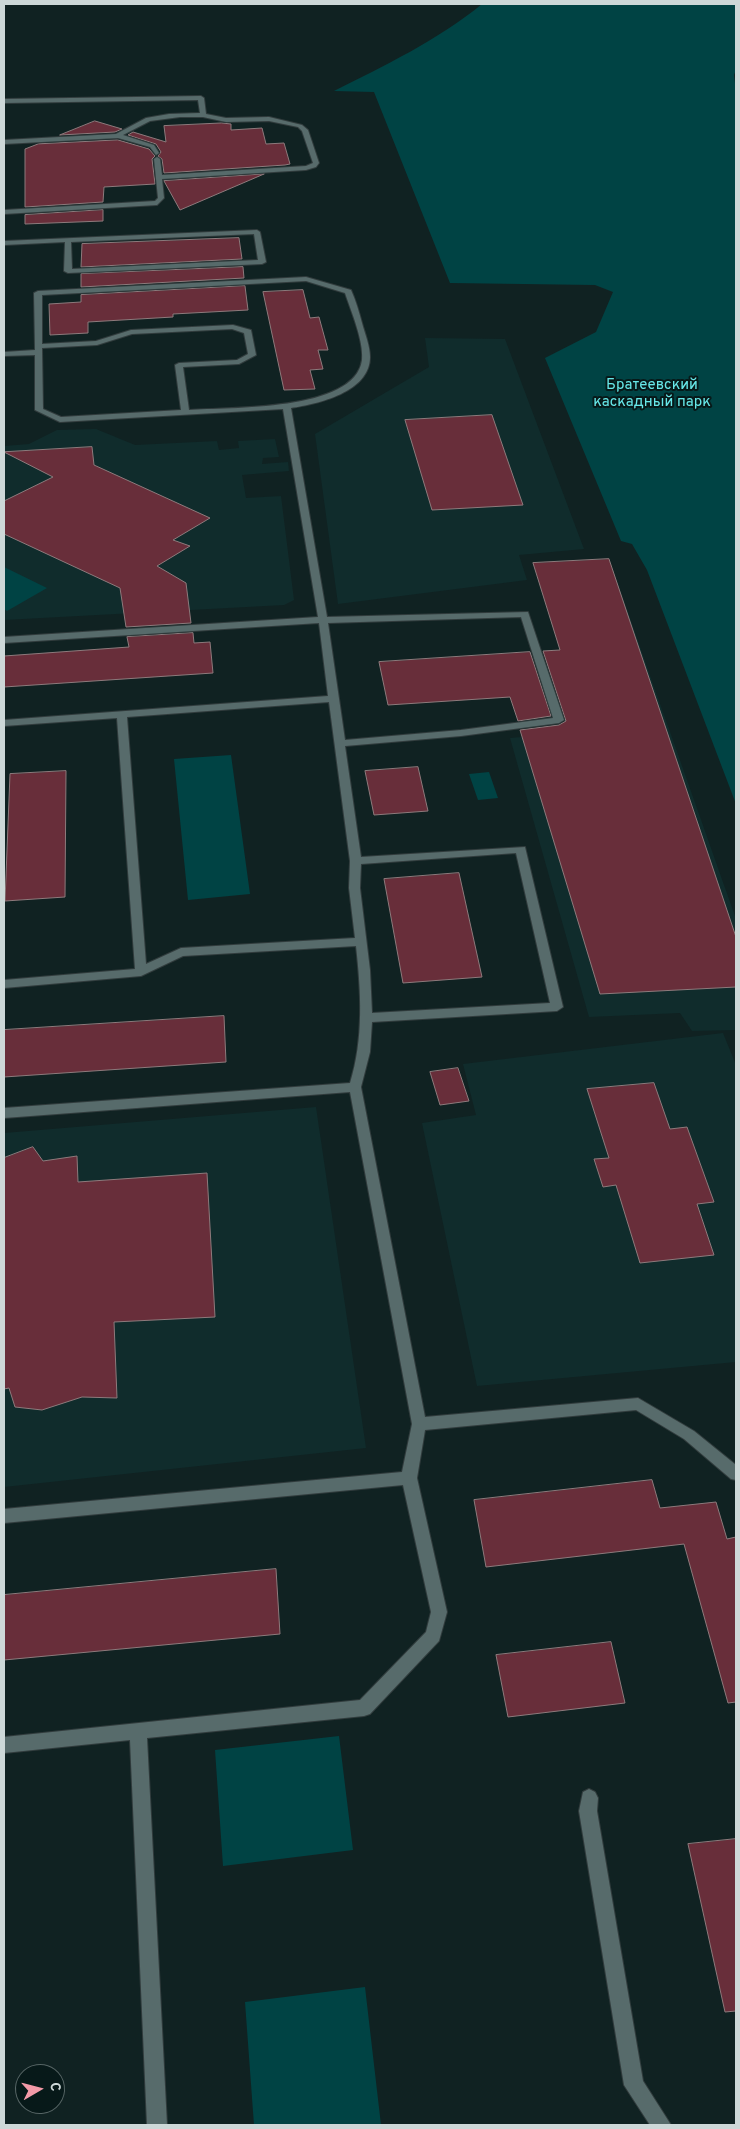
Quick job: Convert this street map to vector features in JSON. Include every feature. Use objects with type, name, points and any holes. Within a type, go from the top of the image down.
[{"type":"lane","points":[[4,101],[202,98],[203,115]]},
{"type":"lane","points":[[118,136],[130,126],[154,117],[203,115],[226,120],[269,119],[300,126],[305,130],[316,162],[314,166],[306,168],[159,177]]},
{"type":"lane","points":[[4,142],[118,136],[152,146],[156,156],[161,201],[152,205],[4,212]]},
{"type":"lane","points":[[4,243],[68,240],[257,232],[262,262],[68,271],[68,240]]},
{"type":"lane","points":[[306,279],[348,292],[367,356],[362,372],[348,388],[333,396],[312,403],[60,420],[40,410],[39,349],[38,293],[306,279]]},
{"type":"lane","points":[[4,354],[97,343],[131,332],[234,327],[248,332],[252,355],[239,362],[179,365],[185,412]]},
{"type":"lane","points":[[4,1745],[364,1708],[432,1636],[439,1612],[409,1478],[419,1424],[355,1087],[361,1071],[366,1018],[361,942],[352,876],[356,861],[323,620],[287,406]]},
{"type":"lane","points":[[4,640],[323,620],[525,614],[559,720],[461,732],[340,743]]},
{"type":"lane","points":[[4,723],[334,699]]},
{"type":"lane","points":[[122,714],[141,972]]},
{"type":"lane","points":[[356,861],[521,849],[557,1007],[366,1018]]},
{"type":"lane","points":[[4,984],[141,972],[181,952],[361,942]]},
{"type":"lane","points":[[4,1113],[355,1087]]},
{"type":"lane","points":[[419,1424],[638,1404],[689,1436],[736,1474]]},
{"type":"lane","points":[[4,1516],[409,1478]]},
{"type":"lane","points":[[138,1731],[156,2125]]},
{"type":"lane","points":[[589,1798],[588,1810],[634,2085],[661,2125]]},
{"type":"shaded area","points":[[425,338],[505,339],[584,549],[519,555],[527,580],[338,604],[315,434],[429,367]]},
{"type":"shaded area","points":[[96,429],[135,445],[217,441],[219,450],[239,448],[238,441],[275,439],[279,457],[263,458],[262,464],[288,462],[289,471],[242,475],[246,498],[281,496],[294,600],[284,605],[4,620],[4,446],[29,444],[57,430]]},
{"type":"shaded area","points":[[609,559],[736,919],[736,1030],[692,1031],[680,1013],[589,1017],[510,738],[590,731],[533,563]]},
{"type":"shaded area","points":[[723,1033],[736,1065],[736,1362],[477,1386],[422,1123],[476,1115],[463,1064]]},
{"type":"shaded area","points":[[316,1107],[366,1448],[4,1487],[4,1133]]},
{"type":"green space","name":"Братеевский каскадный парк","points":[[482,4],[736,4],[736,70],[734,75],[736,92],[736,804],[647,570],[632,544],[621,541],[545,358],[596,332],[613,292],[595,285],[450,283],[374,92],[334,91],[429,41]]},
{"type":"green space","points":[[4,567],[47,588],[7,611],[4,609]]},
{"type":"green space","points":[[231,755],[250,894],[188,900],[174,759]]},
{"type":"green space","points":[[489,772],[498,798],[478,800],[469,774]]},
{"type":"green space","points":[[339,1736],[353,1850],[223,1866],[215,1750]]},
{"type":"green space","points":[[365,1987],[381,2125],[254,2125],[245,2002]]},
{"type":"building","points":[[95,121],[122,129],[115,132],[60,135]]},
{"type":"building","points":[[231,124],[231,130],[262,128],[266,144],[284,143],[290,164],[164,173],[162,159],[158,156],[161,152],[156,144],[128,135],[133,132],[166,142],[164,126]]},
{"type":"building","points":[[118,140],[149,149],[155,156],[152,159],[155,184],[104,187],[103,202],[25,207],[25,149],[38,144]]},
{"type":"building","points":[[264,174],[180,210],[164,181]]},
{"type":"building","points":[[103,210],[103,221],[25,224],[25,215]]},
{"type":"building","points":[[239,238],[242,259],[81,267],[82,244]]},
{"type":"building","points":[[243,267],[244,278],[81,287],[81,274]]},
{"type":"building","points":[[245,286],[248,310],[173,314],[173,317],[88,322],[88,333],[50,335],[49,304],[81,302],[81,295]]},
{"type":"building","points":[[303,290],[310,318],[319,317],[328,350],[318,350],[323,369],[310,370],[315,389],[284,390],[263,292]]},
{"type":"building","points":[[492,415],[523,505],[432,510],[405,420]]},
{"type":"building","points":[[92,447],[94,465],[210,518],[173,540],[190,546],[157,566],[186,583],[191,623],[126,627],[120,588],[4,534],[4,501],[53,477],[4,452]]},
{"type":"building","points":[[609,559],[736,937],[736,987],[600,994],[520,730],[559,725],[566,721],[543,651],[560,650],[533,563]]},
{"type":"building","points":[[193,633],[194,643],[210,642],[213,673],[4,687],[4,656],[129,647],[127,637]]},
{"type":"building","points":[[530,652],[551,716],[518,721],[510,697],[388,705],[379,662]]},
{"type":"building","points":[[418,767],[428,811],[374,815],[365,771]]},
{"type":"building","points":[[66,771],[65,897],[5,901],[10,774]]},
{"type":"building","points":[[459,873],[482,977],[403,983],[384,879]]},
{"type":"building","points":[[224,1016],[226,1062],[4,1077],[4,1030]]},
{"type":"building","points":[[458,1068],[469,1101],[440,1105],[430,1072]]},
{"type":"building","points":[[654,1083],[670,1129],[687,1127],[714,1202],[697,1204],[714,1255],[640,1263],[616,1185],[603,1187],[594,1159],[609,1158],[587,1089]]},
{"type":"building","points":[[33,1147],[43,1161],[77,1156],[78,1182],[207,1173],[215,1317],[114,1322],[117,1398],[82,1397],[42,1410],[15,1407],[9,1388],[4,1389],[4,1158]]},
{"type":"building","points":[[652,1480],[660,1508],[716,1502],[727,1539],[736,1537],[736,1702],[728,1703],[684,1544],[486,1567],[474,1500]]},
{"type":"building","points":[[276,1569],[280,1634],[4,1660],[4,1595]]},
{"type":"building","points":[[611,1642],[625,1703],[508,1717],[496,1655]]},
{"type":"building","points":[[736,1839],[736,2011],[725,2012],[688,1844]]}]
